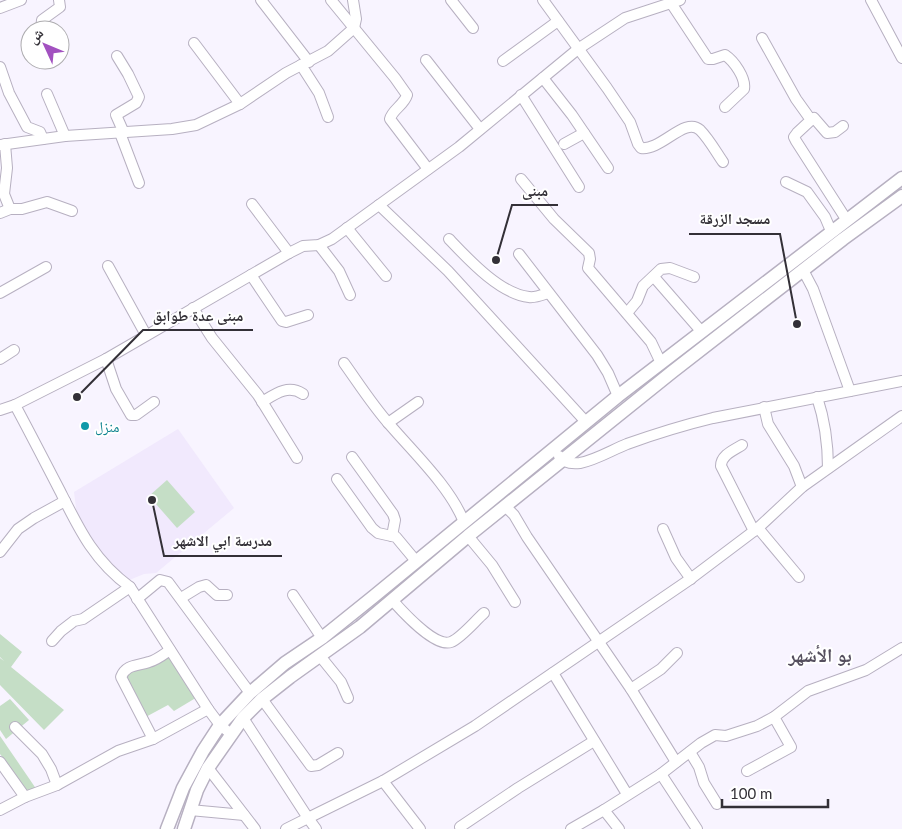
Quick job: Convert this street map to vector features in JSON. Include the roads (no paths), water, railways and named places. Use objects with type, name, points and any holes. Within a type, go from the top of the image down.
[{"type":"main road","points":[[167,829],[183,788],[220,724],[250,693],[285,664],[322,638],[618,396],[846,219],[902,178]]},
{"type":"main road","points":[[184,829],[197,790],[208,768],[243,718],[262,699],[393,601],[468,536],[672,372],[902,196]]},
{"type":"street","points":[[0,8],[21,0]]},
{"type":"street","points":[[42,20],[60,7],[59,0]]},
{"type":"street","points":[[261,0],[305,64],[328,117]]},
{"type":"street","points":[[331,0],[407,95],[406,100],[391,115],[390,119],[428,169]]},
{"type":"street","points":[[10,210],[4,194],[7,168],[2,145],[65,136],[122,133],[191,126],[240,104],[286,72],[328,51],[354,28],[356,19],[353,0]]},
{"type":"street","points":[[451,0],[472,28]]},
{"type":"street","points":[[542,0],[630,122],[641,148],[658,145],[687,127],[693,126],[700,130],[723,162]]},
{"type":"street","points":[[871,0],[899,44],[902,58]]},
{"type":"street","points":[[0,410],[15,405],[106,359],[302,246],[319,245],[332,239],[480,129],[578,49],[625,18],[675,1],[708,59],[713,60],[725,55],[743,78],[744,89],[725,107]]},
{"type":"street","points":[[503,61],[558,21]]},
{"type":"street","points":[[762,38],[796,99],[811,120]]},
{"type":"street","points":[[194,43],[240,104]]},
{"type":"street","points":[[117,56],[139,97],[136,103],[116,115],[139,183]]},
{"type":"street","points":[[426,60],[480,129]]},
{"type":"street","points":[[0,67],[14,106],[27,127],[40,132],[43,139]]},
{"type":"street","points":[[543,78],[608,168]]},
{"type":"street","points":[[48,94],[65,136]]},
{"type":"street","points":[[521,95],[579,187]]},
{"type":"street","points":[[843,126],[835,132],[827,133],[814,118],[794,137],[846,219]]},
{"type":"street","points":[[564,144],[584,133]]},
{"type":"street","points":[[521,179],[554,220],[589,254],[588,268],[651,342],[661,363]]},
{"type":"street","points":[[786,182],[807,192],[825,217],[831,231]]},
{"type":"street","points":[[0,213],[10,210],[22,210],[47,202],[72,211]]},
{"type":"street","points":[[252,204],[289,253]]},
{"type":"street","points":[[379,205],[448,271],[586,422]]},
{"type":"street","points":[[347,228],[386,276]]},
{"type":"street","points":[[449,239],[483,273],[510,291],[529,297],[548,293]]},
{"type":"street","points":[[319,245],[339,271],[350,295]]},
{"type":"street","points":[[519,254],[597,355],[608,373],[618,396]]},
{"type":"street","points":[[108,266],[146,335]]},
{"type":"street","points":[[0,293],[46,268]]},
{"type":"street","points":[[627,313],[637,301],[644,286],[662,270],[670,268],[694,277]]},
{"type":"street","points":[[803,270],[813,289],[850,391]]},
{"type":"street","points":[[251,275],[282,321],[286,322],[308,315]]},
{"type":"street","points":[[654,277],[701,331]]},
{"type":"street","points":[[193,308],[212,338],[252,387],[297,458]]},
{"type":"street","points":[[0,360],[14,350]]},
{"type":"street","points":[[106,359],[116,389],[130,415],[136,415],[154,402]]},
{"type":"street","points":[[344,363],[388,423],[448,494],[464,522]]},
{"type":"street","points":[[553,449],[562,460],[570,464],[581,463],[628,444],[684,425],[764,407],[902,381]]},
{"type":"street","points":[[262,402],[290,389],[298,390],[303,394]]},
{"type":"street","points":[[817,397],[827,438],[828,468]]},
{"type":"street","points":[[388,423],[418,402]]},
{"type":"street","points":[[15,405],[84,538],[99,559],[130,587],[208,709],[231,734]]},
{"type":"street","points":[[764,407],[768,424],[794,466],[802,487]]},
{"type":"street","points":[[286,829],[383,781],[476,726],[692,578],[756,530],[802,487],[902,416]]},
{"type":"street","points":[[742,445],[726,455],[721,462],[721,466],[756,530],[799,577]]},
{"type":"street","points":[[352,457],[393,514],[395,520],[392,536]]},
{"type":"street","points":[[337,479],[372,528],[378,533],[392,536],[399,540],[416,561]]},
{"type":"street","points":[[0,552],[18,529],[65,501]]},
{"type":"street","points":[[505,506],[514,516],[631,689],[676,762]]},
{"type":"street","points":[[663,529],[676,558],[692,578]]},
{"type":"street","points":[[468,536],[492,565],[515,602]]},
{"type":"street","points":[[137,599],[160,580],[168,582],[250,693]]},
{"type":"street","points":[[181,598],[206,585],[217,596],[227,595]]},
{"type":"street","points":[[52,641],[74,621],[83,619],[130,587]]},
{"type":"street","points":[[293,595],[322,638]]},
{"type":"street","points":[[393,601],[418,627],[444,642],[453,641],[484,613]]},
{"type":"street","points":[[570,829],[661,774],[701,743],[716,736],[726,736],[742,731],[774,717],[808,691],[866,670],[902,648]]},
{"type":"street","points":[[153,739],[121,676],[126,669],[150,662],[170,650]]},
{"type":"street","points":[[631,689],[660,669],[677,653]]},
{"type":"street","points":[[320,656],[341,682],[348,698]]},
{"type":"street","points":[[553,673],[627,794]]},
{"type":"street","points":[[262,699],[306,762],[311,766],[318,766],[338,753]]},
{"type":"street","points":[[0,809],[57,785],[118,751],[153,739],[208,709]]},
{"type":"street","points":[[748,771],[790,747],[774,717]]},
{"type":"street","points":[[243,718],[316,829]]},
{"type":"street","points":[[16,727],[42,754],[57,785]]},
{"type":"street","points":[[460,827],[594,741]]},
{"type":"street","points":[[690,752],[699,767],[704,783],[717,804]]},
{"type":"street","points":[[0,762],[25,797]]},
{"type":"street","points":[[208,768],[255,829]]},
{"type":"street","points":[[661,774],[697,829]]},
{"type":"street","points":[[383,781],[420,829]]},
{"type":"street","points":[[190,810],[244,815]]},
{"type":"street","points":[[604,810],[619,829]]},
{"type":"place","name":"مبنى","points":[[496,260]]},
{"type":"place","name":"مسجد الزرقة","points":[[797,324]]},
{"type":"place","name":"مبنى عدة طوابق","points":[[77,397]]},
{"type":"place","name":"منزل","points":[[85,426]]},
{"type":"place","name":"مدرسة ابي الاشهر","points":[[152,500]]},
{"type":"district","name":"بو الأشهر","points":[[820,654]]}]
